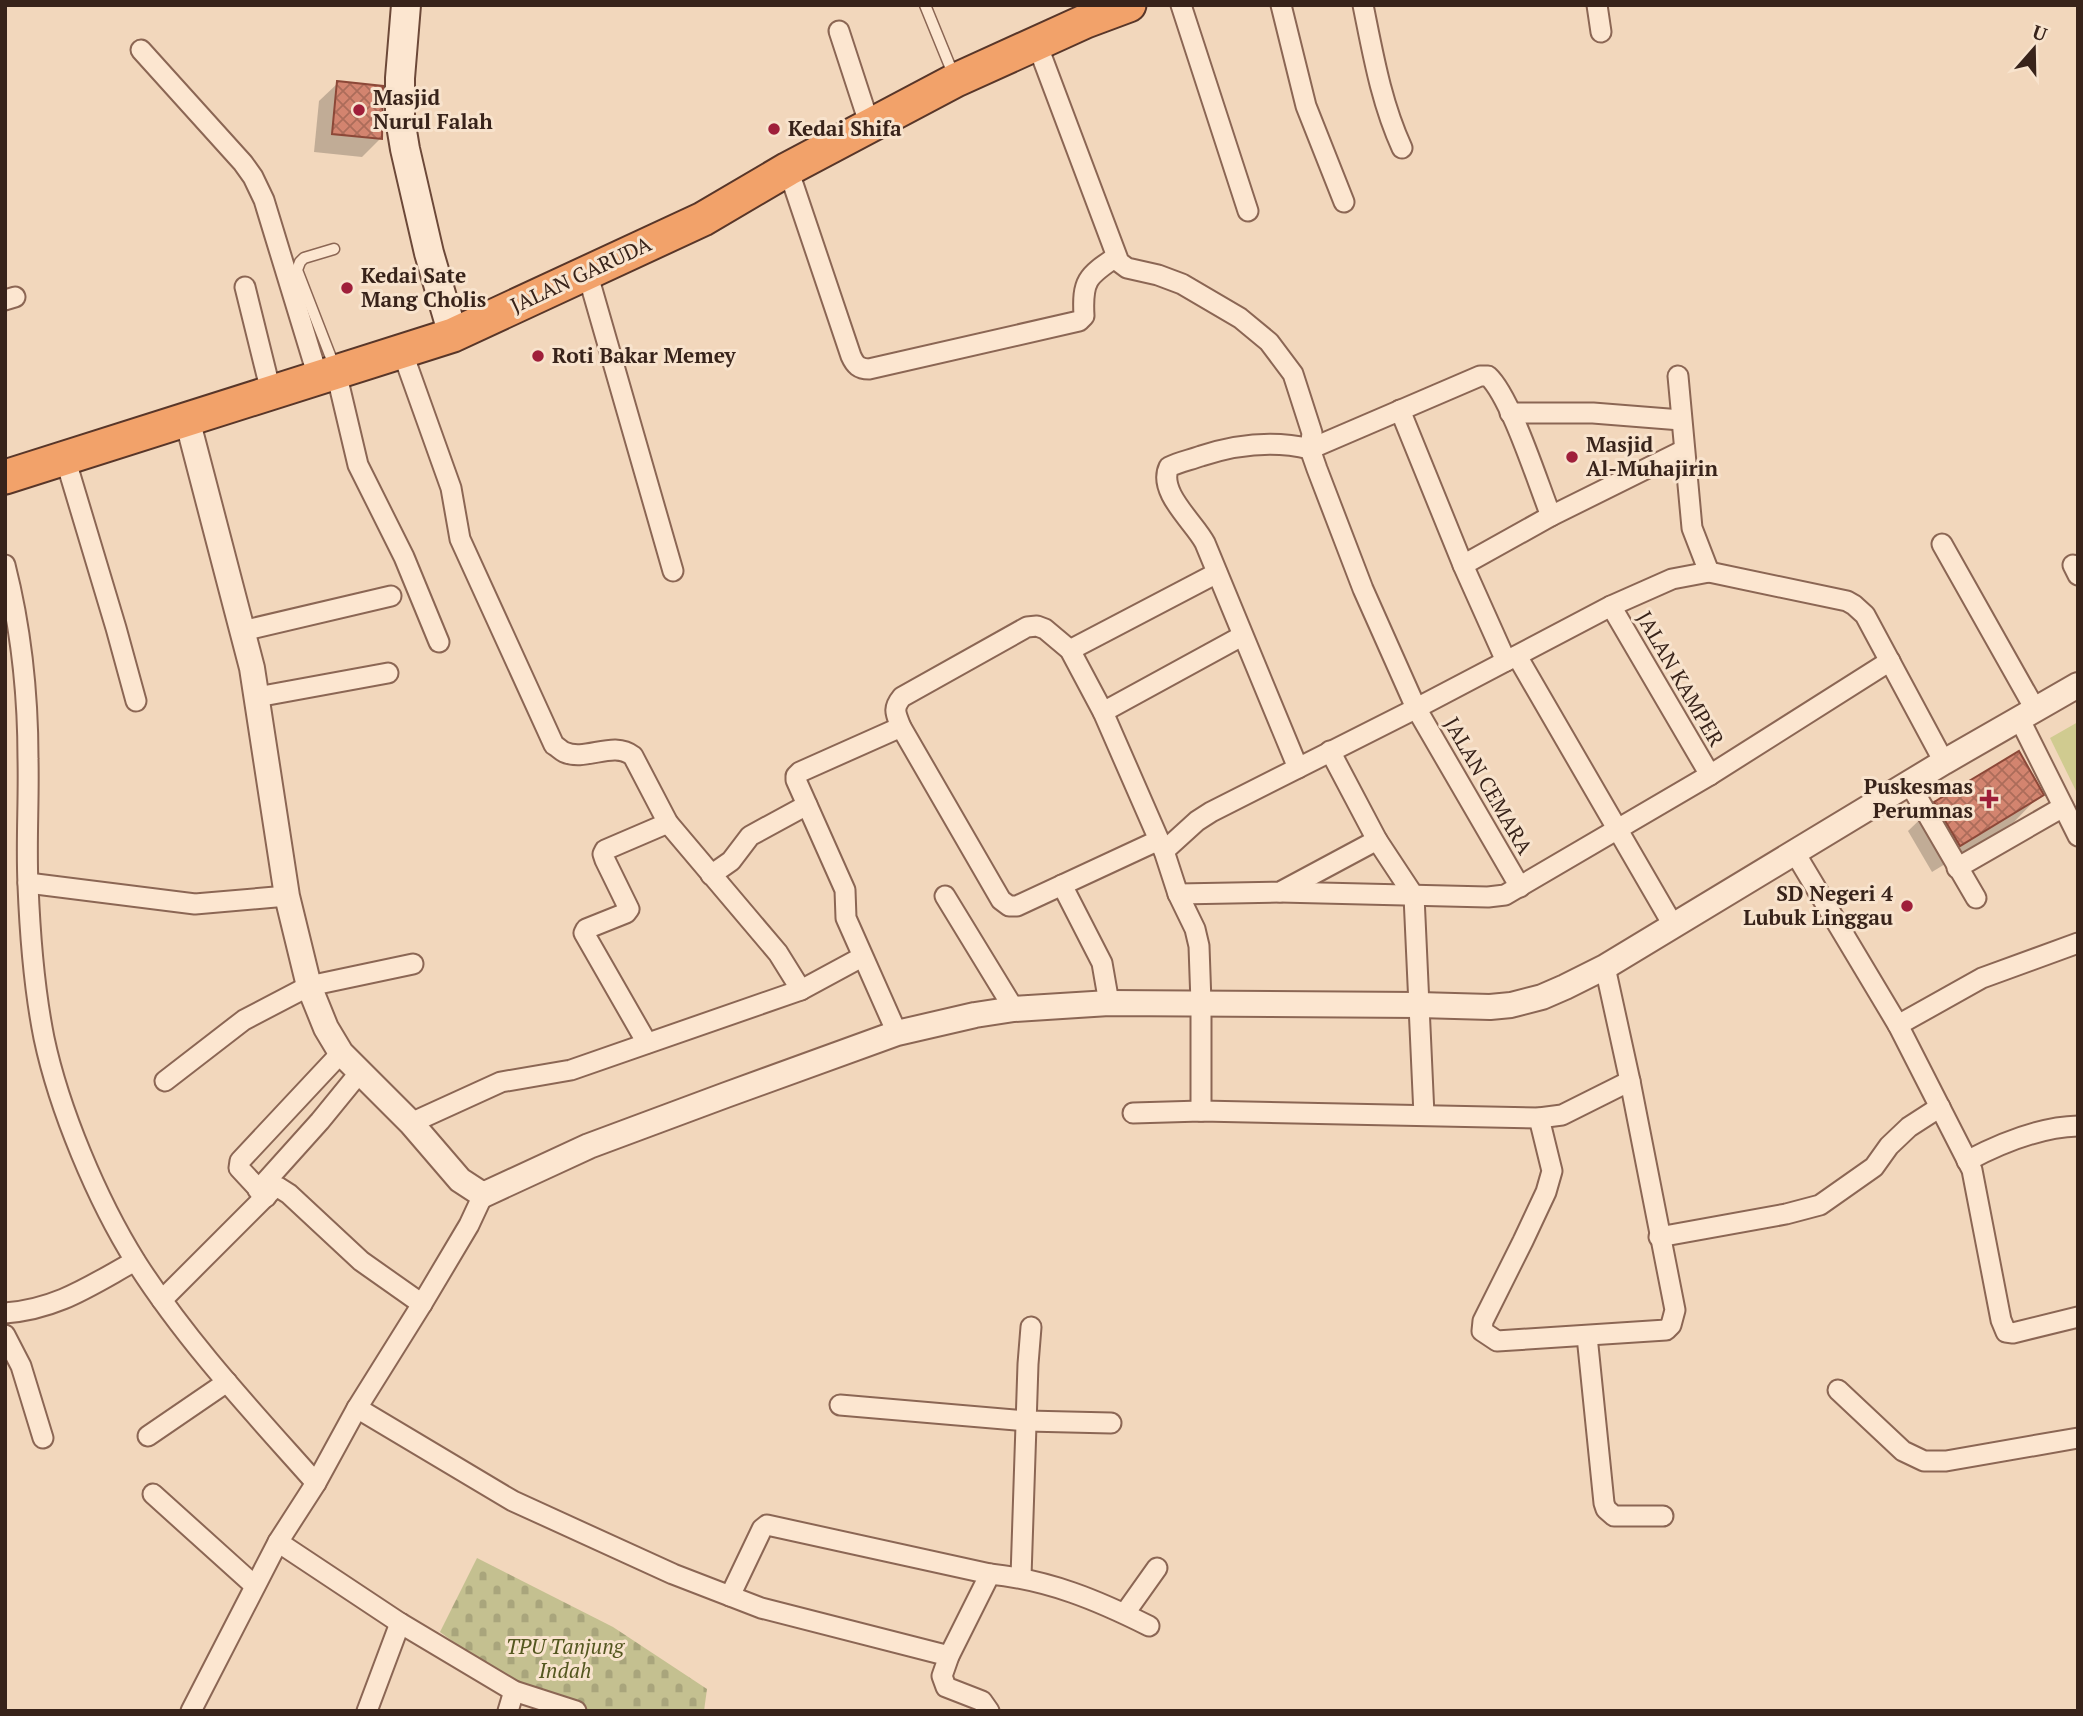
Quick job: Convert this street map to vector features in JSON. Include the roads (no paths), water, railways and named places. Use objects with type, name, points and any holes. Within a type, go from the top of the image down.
[{"type":"highway","name":"JALAN GARUDA","points":[[5,477],[453,334],[703,219],[788,169],[956,80],[1037,44],[1082,13],[1129,5]]},
{"type":"main road","points":[[406,5],[400,78],[400,119],[429,253],[453,334]]},
{"type":"street","points":[[1181,5],[1248,211]]},
{"type":"street","points":[[1281,5],[1306,106],[1344,202]]},
{"type":"street","points":[[1363,5],[1380,90],[1402,148]]},
{"type":"street","points":[[1597,5],[1601,32]]},
{"type":"street","points":[[839,31],[870,126]]},
{"type":"street","points":[[788,169],[851,356],[862,369],[1082,319],[1082,298],[1091,275],[1116,257],[1037,44]]},
{"type":"street","points":[[141,50],[253,177],[264,200],[358,465],[404,557],[439,642]]},
{"type":"street","name":"JALAN CEMARA","points":[[1116,257],[1127,268],[1182,284],[1240,318],[1269,342],[1293,374],[1312,433],[1310,449],[1363,589],[1416,708],[1520,887]]},
{"type":"street","points":[[587,272],[673,571]]},
{"type":"street","points":[[245,287],[271,393]]},
{"type":"street","points":[[402,351],[451,488],[460,539],[554,745],[564,752],[579,755],[620,749],[633,756],[668,823],[778,953],[801,990]]},
{"type":"street","points":[[1298,768],[1199,532],[1175,501],[1166,477],[1169,467],[1242,445],[1289,444],[1310,449],[1488,376],[1510,413],[1551,516]]},
{"type":"street","points":[[1678,376],[1692,528],[1709,572]]},
{"type":"street","points":[[1400,410],[1463,565],[1512,659],[1672,925]]},
{"type":"street","points":[[1510,413],[1593,413],[1681,420]]},
{"type":"street","points":[[187,419],[252,668],[287,897],[309,986],[326,1028],[341,1053],[411,1123],[460,1180],[483,1195]]},
{"type":"street","points":[[1463,565],[1551,516],[1684,450]]},
{"type":"street","points":[[65,458],[136,701]]},
{"type":"street","points":[[1942,544],[2027,713],[2063,807],[2078,836]]},
{"type":"street","points":[[5,565],[16,610],[25,680],[28,883],[33,961],[45,1039],[65,1110],[95,1186],[135,1261],[162,1300],[227,1382],[316,1483]]},
{"type":"street","points":[[1200,1111],[1201,1003],[1197,937],[1161,845],[1103,712],[1070,650],[1045,629],[1027,626],[902,697],[896,705],[901,727],[1005,904],[1012,907],[1161,845],[1211,812],[1611,606],[1672,579],[1709,572],[1847,601],[1854,605],[1865,615],[1944,762]]},
{"type":"street","points":[[1070,650],[1217,573]]},
{"type":"street","points":[[242,631],[391,596]]},
{"type":"street","name":"JALAN KAMPER","points":[[1611,606],[1710,775]]},
{"type":"street","points":[[1103,712],[1242,636]]},
{"type":"street","points":[[1178,894],[1280,892],[1498,896],[1520,887],[1710,775],[1890,661]]},
{"type":"street","points":[[257,698],[388,673]]},
{"type":"street","points":[[191,1711],[278,1542],[469,1225],[483,1195],[589,1146],[726,1094],[897,1033],[975,1015],[1014,1009],[1109,1003],[1419,1004],[1490,1007],[1542,997],[1605,967],[1944,762],[2078,685]]},
{"type":"street","points":[[897,1033],[846,918],[845,890],[796,776],[901,727]]},
{"type":"street","points":[[1331,751],[1377,840],[1414,896],[1424,1115]]},
{"type":"street","points":[[1909,783],[1976,898]]},
{"type":"street","points":[[711,875],[731,860],[750,836],[807,805]]},
{"type":"street","points":[[1957,868],[2063,807]]},
{"type":"street","points":[[647,1043],[584,933],[586,929],[626,913],[628,909],[605,860],[605,850],[668,823]]},
{"type":"street","points":[[1280,892],[1377,840]]},
{"type":"street","points":[[1795,853],[1898,1025],[1972,1170],[2001,1320],[2006,1332],[2013,1333],[2078,1317]]},
{"type":"street","points":[[28,883],[195,904],[287,897]]},
{"type":"street","points":[[1062,885],[1102,963],[1109,1003]]},
{"type":"street","points":[[945,896],[1014,1009]]},
{"type":"street","points":[[1898,1025],[1982,978],[2078,943]]},
{"type":"street","points":[[411,1123],[501,1082],[571,1070],[801,990],[862,957]]},
{"type":"street","points":[[165,1081],[244,1020],[309,986],[413,964]]},
{"type":"street","points":[[1539,1118],[1552,1171],[1546,1192],[1483,1321],[1482,1331],[1497,1341],[1666,1330],[1671,1325],[1675,1310],[1605,967]]},
{"type":"street","points":[[262,1193],[239,1168],[240,1161],[341,1053]]},
{"type":"street","points":[[162,1300],[262,1193],[360,1072]]},
{"type":"street","points":[[1133,1113],[1200,1111],[1539,1118],[1562,1115],[1630,1081]]},
{"type":"street","points":[[1659,1237],[1786,1214],[1820,1205],[1874,1167],[1889,1146],[1909,1127],[1940,1108]]},
{"type":"street","points":[[1967,1161],[2033,1134],[2078,1126]]},
{"type":"street","points":[[262,1193],[278,1187],[283,1189],[361,1261],[422,1304]]},
{"type":"street","points":[[5,1313],[28,1311],[60,1302],[135,1261]]},
{"type":"street","points":[[1021,1577],[1031,1327]]},
{"type":"street","points":[[5,1335],[21,1366],[43,1438]]},
{"type":"street","points":[[1587,1336],[1606,1509],[1614,1516],[1663,1516]]},
{"type":"street","points":[[148,1436],[227,1382]]},
{"type":"street","points":[[1838,1390],[1903,1451],[1924,1461],[1945,1461],[2078,1438]]},
{"type":"street","points":[[840,1405],[1027,1421],[1111,1423]]},
{"type":"street","points":[[357,1408],[513,1501],[673,1574],[761,1608],[949,1656]]},
{"type":"street","points":[[153,1494],[255,1586]]},
{"type":"street","points":[[730,1596],[762,1529],[767,1525],[990,1574],[1021,1577],[1081,1594],[1149,1626]]},
{"type":"street","points":[[278,1542],[400,1623],[514,1691],[576,1711]]},
{"type":"street","points":[[1125,1614],[1157,1568]]},
{"type":"street","points":[[989,1711],[982,1701],[946,1686],[942,1676],[949,1656],[990,1574]]},
{"type":"street","points":[[367,1711],[400,1623]]},
{"type":"street","points":[[508,1711],[514,1691]]},
{"type":"lane","points":[[925,5],[956,80]]},
{"type":"lane","points":[[327,375],[297,270],[304,258],[334,249]]},
{"type":"place","name":"Masjid Nurul Falah","points":[[359,110]]},
{"type":"place","name":"Kedai Shifa","points":[[774,129]]},
{"type":"place","name":"Kedai Sate Mang Cholis","points":[[347,288]]},
{"type":"place","name":"Roti Bakar Memey","points":[[538,356]]},
{"type":"place","name":"Masjid Al-Muhajirin","points":[[1572,457]]},
{"type":"place","name":"Puskesmas Perumnas","points":[[1989,799]]},
{"type":"place","name":"SD Negeri 4 Lubuk Linggau","points":[[1907,906]]},
{"type":"park label","name":"TPU Tanjung Indah","points":[[565,1659]]}]
